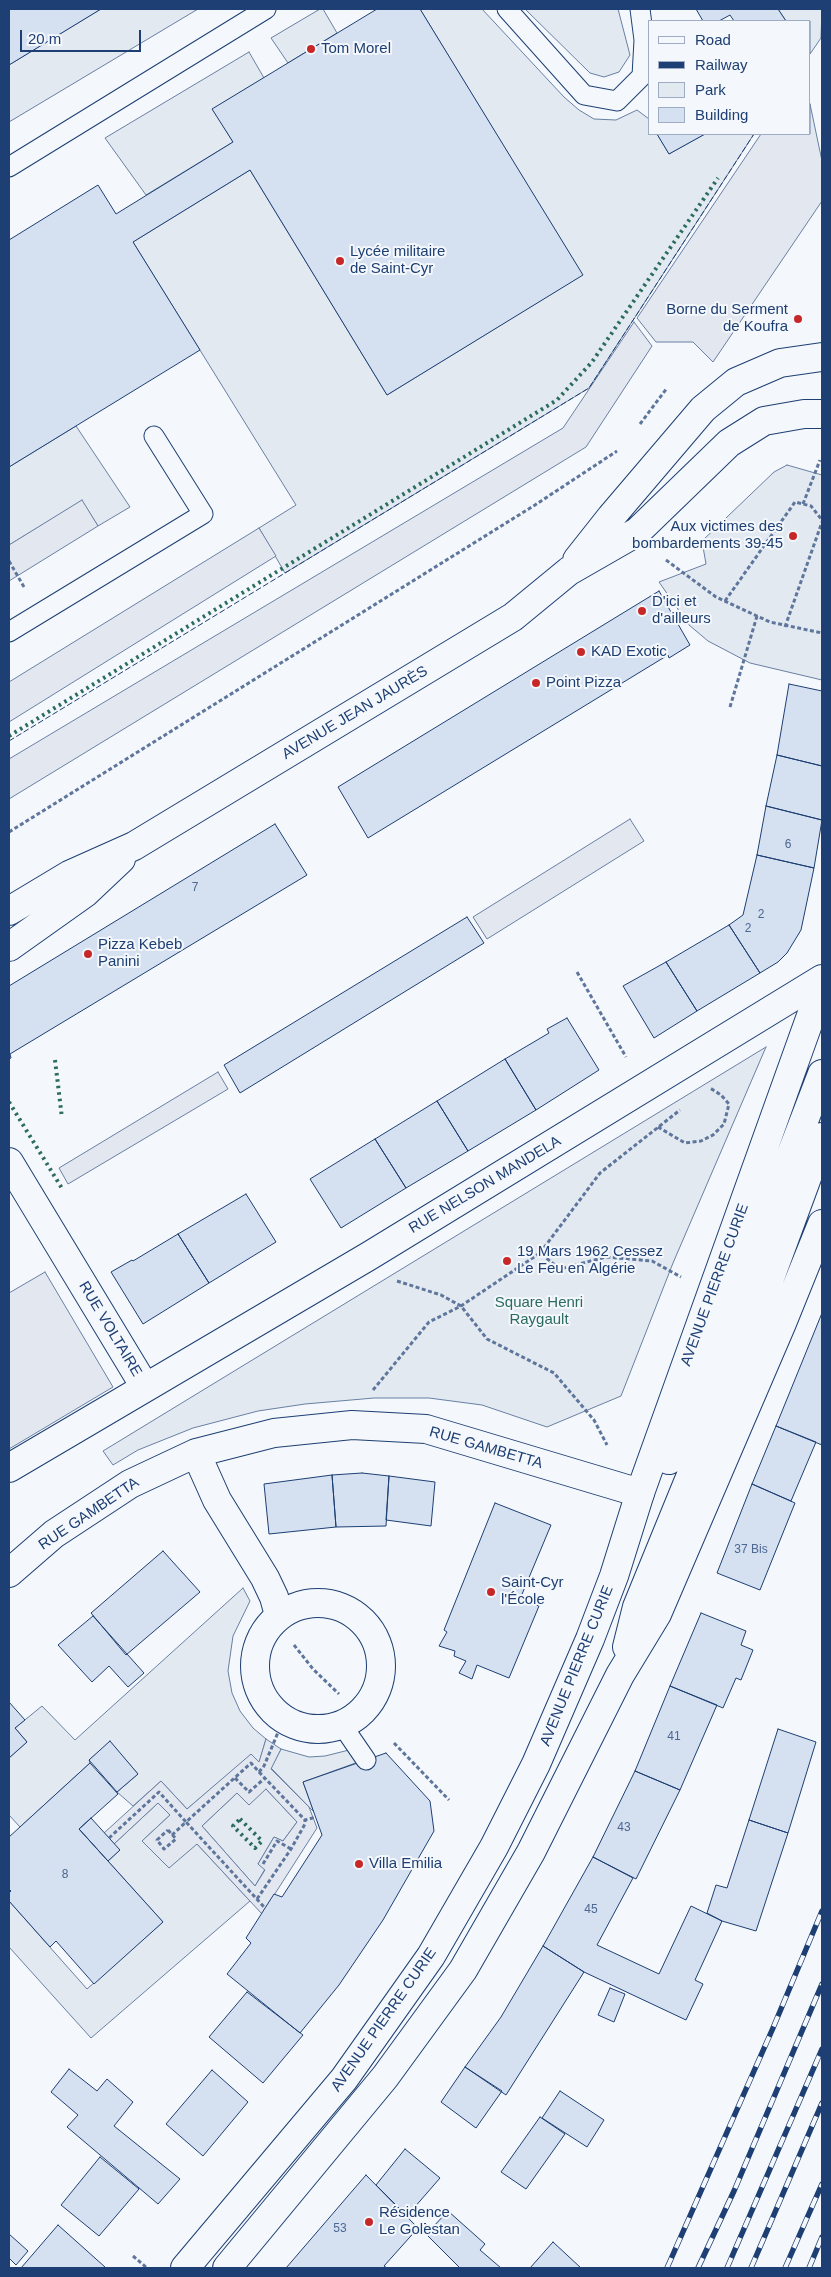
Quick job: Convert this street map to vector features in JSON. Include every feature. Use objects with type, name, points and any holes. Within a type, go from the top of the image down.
[{"type":"main road","points":[[569,571],[611,517],[703,409],[736,382],[780,363],[822,357]]},
{"type":"main road","points":[[569,571],[637,532],[728,443],[764,421],[804,414],[822,414]]},
{"type":"main road","name":"AVENUE JEAN JAURÈS","points":[[9,911],[68,875],[134,846],[513,617],[569,571]]},
{"type":"main road","name":"AVENUE JEAN JAURÈS","points":[[9,947],[85,894],[134,846]]},
{"type":"main road","name":"RUE NELSON MANDELA","points":[[145,1387],[369,1256],[822,979]]},
{"type":"main road","name":"AVENUE PIERRE CURIE","points":[[185,2268],[344,2079],[431,1956],[494,1847],[536,1764],[590,1639],[614,1576],[640,1493],[822,985]]},
{"type":"main road","points":[[614,1576],[692,1412],[822,1074]]},
{"type":"main road","points":[[620,1675],[637,1607],[756,1316],[822,1137]]},
{"type":"main road","name":"RUE VOLTAIRE","points":[[9,1162],[145,1387],[9,1468]]},
{"type":"main road","points":[[788,1230],[822,1211]]},
{"type":"main road","name":"AVENUE PIERRE CURIE","points":[[227,2268],[385,2077],[463,1970],[531,1852],[620,1675],[657,1614],[782,1323],[822,1224]]},
{"type":"main road","name":"RUE GAMBETTA","points":[[9,1573],[54,1534],[130,1484],[196,1453],[274,1433],[352,1425],[426,1429],[640,1493]]},
{"type":"main road","points":[[196,1453],[217,1500],[265,1578],[280,1614]]},
{"type":"main road","points":[[308,1602],[340,1605],[366,1623],[381,1652],[379,1683],[353,1718],[316,1730],[291,1723],[270,1708],[257,1685],[254,1660],[262,1635],[280,1614],[308,1602]]},
{"type":"lane","points":[[9,167],[266,9]]},
{"type":"lane","points":[[507,9],[584,95],[616,101],[642,76],[644,40],[640,9]]},
{"type":"lane","points":[[9,632],[203,514],[154,436]]},
{"type":"lane","points":[[353,1718],[366,1760]]},
{"type":"path","points":[[637,428],[667,388]]},
{"type":"path","points":[[9,832],[534,505],[615,454],[620,448]]},
{"type":"path","points":[[803,504],[820,460]]},
{"type":"path","points":[[725,601],[781,518],[795,502],[812,506],[822,521],[786,627]]},
{"type":"path","points":[[666,560],[706,590],[757,616],[786,627],[822,633]]},
{"type":"path","points":[[730,707],[757,616]]},
{"type":"path","points":[[577,972],[612,1032]]},
{"type":"path","points":[[658,1127],[686,1143],[701,1141],[713,1135],[724,1124],[729,1104],[721,1095],[708,1088],[713,1080]]},
{"type":"path","points":[[369,1395],[429,1322],[461,1306],[540,1253],[600,1173],[687,1104]]},
{"type":"path","points":[[540,1253],[560,1269],[606,1257],[652,1261],[712,1294]]},
{"type":"path","points":[[391,1279],[441,1295],[461,1306],[487,1339],[554,1373],[594,1420],[609,1448]]},
{"type":"path","points":[[280,1614],[293,1644],[313,1669],[337,1692],[353,1718],[449,1800]]},
{"type":"path","points":[[259,1772],[264,1766],[284,1718]]},
{"type":"path","points":[[172,1835],[251,1763],[305,1820]]},
{"type":"path","points":[[235,1778],[249,1792],[265,1778]]},
{"type":"path","points":[[109,1838],[160,1792],[265,1908]]},
{"type":"path","points":[[305,1820],[316,1817]]},
{"type":"path","points":[[257,1899],[290,1849],[305,1824],[305,1820]]},
{"type":"path","points":[[168,1830],[172,1835],[176,1839],[164,1849],[157,1840],[168,1830]]},
{"type":"path","points":[[264,1864],[277,1841],[290,1849]]},
{"type":"path","points":[[133,2256],[147,2268]]},
{"type":"green space","points":[[101,9],[198,9],[9,122],[9,65]]},
{"type":"green space","points":[[323,9],[337,33],[288,63],[271,38]]},
{"type":"green space","points":[[420,9],[482,9],[564,97],[579,110],[594,119],[616,120],[637,110],[648,118],[648,135],[658,135],[669,154],[703,135],[753,135],[589,388],[285,573],[259,528],[296,505],[133,242],[250,170],[387,395],[582,275]]},
{"type":"green space","points":[[525,9],[618,9],[630,55],[619,72],[604,77],[590,73]]},
{"type":"green space","points":[[778,9],[822,9],[821,38],[811,53],[811,20],[785,20]]},
{"type":"green space","points":[[249,52],[264,78],[213,109],[233,142],[146,195],[105,138]]},
{"type":"green space","points":[[76,426],[130,507],[98,526],[82,501],[9,545],[9,467]]},
{"type":"green space","points":[[787,465],[822,475],[822,680],[750,663],[708,641],[689,625],[659,582],[706,564],[702,541],[774,472]]},
{"type":"green space","name":"Square Henri Raygault","points":[[766,1047],[673,1263],[621,1396],[547,1427],[482,1405],[429,1398],[374,1398],[305,1404],[258,1411],[193,1428],[138,1450],[113,1465],[103,1451]]},
{"type":"green space","points":[[243,1588],[250,1601],[233,1636],[228,1671],[232,1693],[240,1711],[253,1728],[266,1739],[259,1763],[251,1755],[187,1809],[161,1781],[133,1806],[117,1792],[138,1774],[110,1742],[89,1760],[90,1763],[20,1827],[9,1815],[9,1758],[27,1742],[15,1728],[42,1706],[75,1740]]},
{"type":"green space","points":[[281,1749],[309,1757],[325,1756],[353,1749],[361,1761],[303,1782],[314,1812],[271,1768]]},
{"type":"green space","points":[[266,1789],[297,1822],[283,1841],[274,1837],[258,1864],[265,1869],[255,1886],[202,1826],[237,1793]]},
{"type":"green space","points":[[158,1803],[170,1815],[142,1841],[197,1844],[250,1901],[91,2038],[9,1947],[9,1901],[87,1989],[163,1922],[108,1861],[120,1850],[114,1844]]},
{"type":"shaded area","points":[[811,109],[822,161],[822,201],[713,362],[693,342],[656,342],[637,318],[760,135],[811,135]]},
{"type":"shaded area","points":[[634,322],[652,346],[586,447],[9,799],[9,759],[563,428]]},
{"type":"shaded area","points":[[82,500],[98,526],[9,581],[9,545]]},
{"type":"shaded area","points":[[259,528],[276,556],[9,722],[9,682]]},
{"type":"shaded area","points":[[630,819],[644,841],[487,939],[473,917]]},
{"type":"shaded area","points":[[218,1072],[228,1089],[68,1184],[59,1168]]},
{"type":"shaded area","points":[[45,1272],[113,1387],[9,1449],[9,1293]]},
{"type":"shaded area","points":[[266,1739],[281,1749],[271,1769],[309,1807],[317,1828],[262,1914],[197,1844],[169,1868],[142,1841],[170,1815],[158,1803],[114,1844],[104,1833],[161,1781],[187,1809],[251,1754],[259,1762]],"holes":[[[266,1789],[297,1822],[283,1841],[274,1837],[258,1864],[265,1870],[255,1886],[202,1826],[237,1793],[249,1805]]]},
{"type":"building","points":[[9,9],[101,9],[9,65]]},
{"type":"building","points":[[377,9],[420,9],[583,275],[387,395],[250,170],[133,242],[200,350],[9,467],[9,240],[98,185],[116,214],[233,142],[212,109]]},
{"type":"building","points":[[696,9],[778,9],[785,20],[733,20],[730,15],[721,20],[702,20]]},
{"type":"building","points":[[658,135],[703,135],[669,154]]},
{"type":"building","points":[[659,591],[690,645],[669,658],[668,655],[368,838],[338,787]]},
{"type":"building","points":[[789,684],[822,691],[822,766],[777,755]]},
{"type":"building","points":[[777,755],[822,766],[822,820],[766,806]]},
{"type":"building","points":[[766,806],[822,820],[814,868],[757,855]]},
{"type":"building","points":[[275,824],[307,875],[10,1054],[11,1058],[9,1059],[9,986]]},
{"type":"building","points":[[757,855],[814,868],[801,930],[787,953],[778,962],[760,973],[729,925],[743,915]]},
{"type":"building","points":[[467,917],[484,943],[240,1093],[224,1065]]},
{"type":"building","points":[[729,925],[760,973],[697,1011],[666,962]]},
{"type":"building","points":[[666,962],[697,1011],[654,1038],[623,986]]},
{"type":"building","points":[[567,1018],[599,1070],[536,1110],[505,1059],[549,1033],[547,1029]]},
{"type":"building","points":[[505,1059],[536,1110],[468,1151],[437,1101]]},
{"type":"building","points":[[437,1101],[468,1151],[406,1188],[375,1139]]},
{"type":"building","points":[[375,1139],[406,1188],[341,1228],[310,1179]]},
{"type":"building","points":[[246,1194],[276,1242],[209,1283],[178,1234]]},
{"type":"building","points":[[178,1234],[209,1283],[143,1324],[111,1272]]},
{"type":"building","points":[[822,1313],[822,1445],[776,1426]]},
{"type":"building","points":[[776,1426],[816,1442],[791,1501],[752,1484]]},
{"type":"building","points":[[362,1473],[389,1476],[386,1526],[336,1527],[332,1475]]},
{"type":"building","points":[[332,1475],[336,1527],[269,1534],[264,1484]]},
{"type":"building","points":[[389,1476],[435,1482],[431,1526],[386,1520]]},
{"type":"building","points":[[752,1484],[795,1503],[760,1590],[717,1573]]},
{"type":"building","name":"Saint-Cyr l'École","points":[[495,1503],[551,1525],[520,1599],[539,1606],[509,1678],[477,1665],[472,1679],[459,1673],[466,1661],[454,1656],[455,1651],[439,1646],[447,1632],[444,1630]]},
{"type":"building","points":[[163,1551],[200,1592],[126,1655],[91,1613]]},
{"type":"building","points":[[701,1613],[746,1631],[741,1645],[753,1650],[741,1680],[736,1678],[723,1708],[670,1686]]},
{"type":"building","points":[[93,1616],[144,1673],[128,1687],[109,1666],[92,1682],[58,1645]]},
{"type":"building","points":[[670,1686],[717,1705],[680,1790],[635,1771]]},
{"type":"building","points":[[9,1702],[25,1720],[15,1728],[27,1742],[9,1758]]},
{"type":"building","points":[[778,1729],[816,1742],[788,1833],[749,1820]]},
{"type":"building","points":[[110,1741],[138,1774],[117,1792],[89,1760]]},
{"type":"building","name":"Villa Emilia","points":[[386,1753],[430,1801],[434,1831],[383,1920],[339,1985],[300,2033],[227,1974],[251,1943],[246,1938],[274,1894],[282,1897],[322,1835],[303,1782]]},
{"type":"building","points":[[90,1763],[118,1794],[79,1829],[163,1922],[94,1984],[56,1941],[50,1947],[9,1901],[9,1893],[11,1891],[9,1889],[9,1837]]},
{"type":"building","points":[[635,1771],[680,1790],[636,1879],[593,1857]]},
{"type":"building","points":[[91,1818],[120,1850],[108,1861],[79,1829]]},
{"type":"building","points":[[749,1820],[788,1833],[756,1931],[722,1921],[707,1913],[716,1885],[727,1888]]},
{"type":"building","points":[[593,1857],[633,1878],[597,1945],[659,1974],[691,1906],[722,1921],[695,1980],[703,1984],[686,2020],[584,1972],[543,1946]]},
{"type":"building","points":[[543,1946],[584,1972],[506,2095],[465,2067],[501,2017]]},
{"type":"building","points":[[610,1988],[625,1994],[614,2022],[598,2015]]},
{"type":"building","points":[[247,1992],[303,2035],[263,2083],[209,2037]]},
{"type":"building","points":[[465,2067],[502,2091],[476,2128],[441,2102]]},
{"type":"building","points":[[69,2069],[97,2091],[107,2079],[133,2102],[114,2126],[180,2179],[158,2204],[67,2127],[78,2115],[51,2092]]},
{"type":"building","points":[[212,2070],[248,2102],[203,2156],[166,2124]]},
{"type":"building","points":[[560,2091],[604,2120],[587,2147],[542,2118]]},
{"type":"building","points":[[540,2117],[565,2134],[526,2189],[501,2172]]},
{"type":"building","points":[[405,2149],[440,2178],[407,2216],[376,2185]]},
{"type":"building","points":[[100,2157],[139,2189],[99,2236],[61,2205]]},
{"type":"building","name":"Résidence Le Golestan","points":[[366,2175],[418,2228],[384,2266],[387,2268],[286,2268]]},
{"type":"building","points":[[448,2211],[485,2244],[480,2250],[501,2268],[460,2268],[420,2228],[425,2223],[431,2229]]},
{"type":"building","points":[[58,2225],[105,2267],[105,2268],[21,2268]]},
{"type":"building","points":[[9,2234],[28,2251],[16,2265],[9,2258]]},
{"type":"building","points":[[553,2242],[581,2268],[530,2268]]},
{"type":"railway","points":[[667,2268],[773,2028],[822,1911]]},
{"type":"railway","points":[[698,2268],[734,2191],[822,1984]]},
{"type":"railway","points":[[727,2268],[822,2049]]},
{"type":"railway","points":[[751,2268],[822,2103]]},
{"type":"railway","points":[[785,2268],[822,2184]]},
{"type":"railway","points":[[809,2268],[822,2237]]},
{"type":"hedge","points":[[9,736],[557,400],[592,362],[718,178]]},
{"type":"hedge","points":[[55,1060],[62,1118]]},
{"type":"hedge","points":[[9,1102],[63,1190]]},
{"type":"hedge","points":[[240,1819],[262,1841],[255,1848],[233,1826],[240,1819]]},
{"type":"fence","points":[[9,741],[589,388],[753,135]]},
{"type":"place","name":"Tom Morel","points":[[311,49]]},
{"type":"place","name":"Lycée militaire de Saint-Cyr","points":[[340,261]]},
{"type":"place","name":"Borne du Serment de Koufra","points":[[798,319]]},
{"type":"place","name":"Aux victimes des bombardements 39-45","points":[[793,536]]},
{"type":"place","name":"D'ici et d'ailleurs","points":[[642,611]]},
{"type":"place","name":"KAD Exotic","points":[[581,652]]},
{"type":"place","name":"Point Pizza","points":[[536,683]]},
{"type":"place","name":"Pizza Kebeb Panini","points":[[88,954]]},
{"type":"place","name":"19 Mars 1962 Cessez Le Feu en Algérie","points":[[507,1261]]},
{"type":"place","name":"Saint-Cyr l'École","points":[[491,1592]]},
{"type":"place","name":"Villa Emilia","points":[[359,1864]]},
{"type":"place","name":"Résidence Le Golestan","points":[[369,2222]]}]
